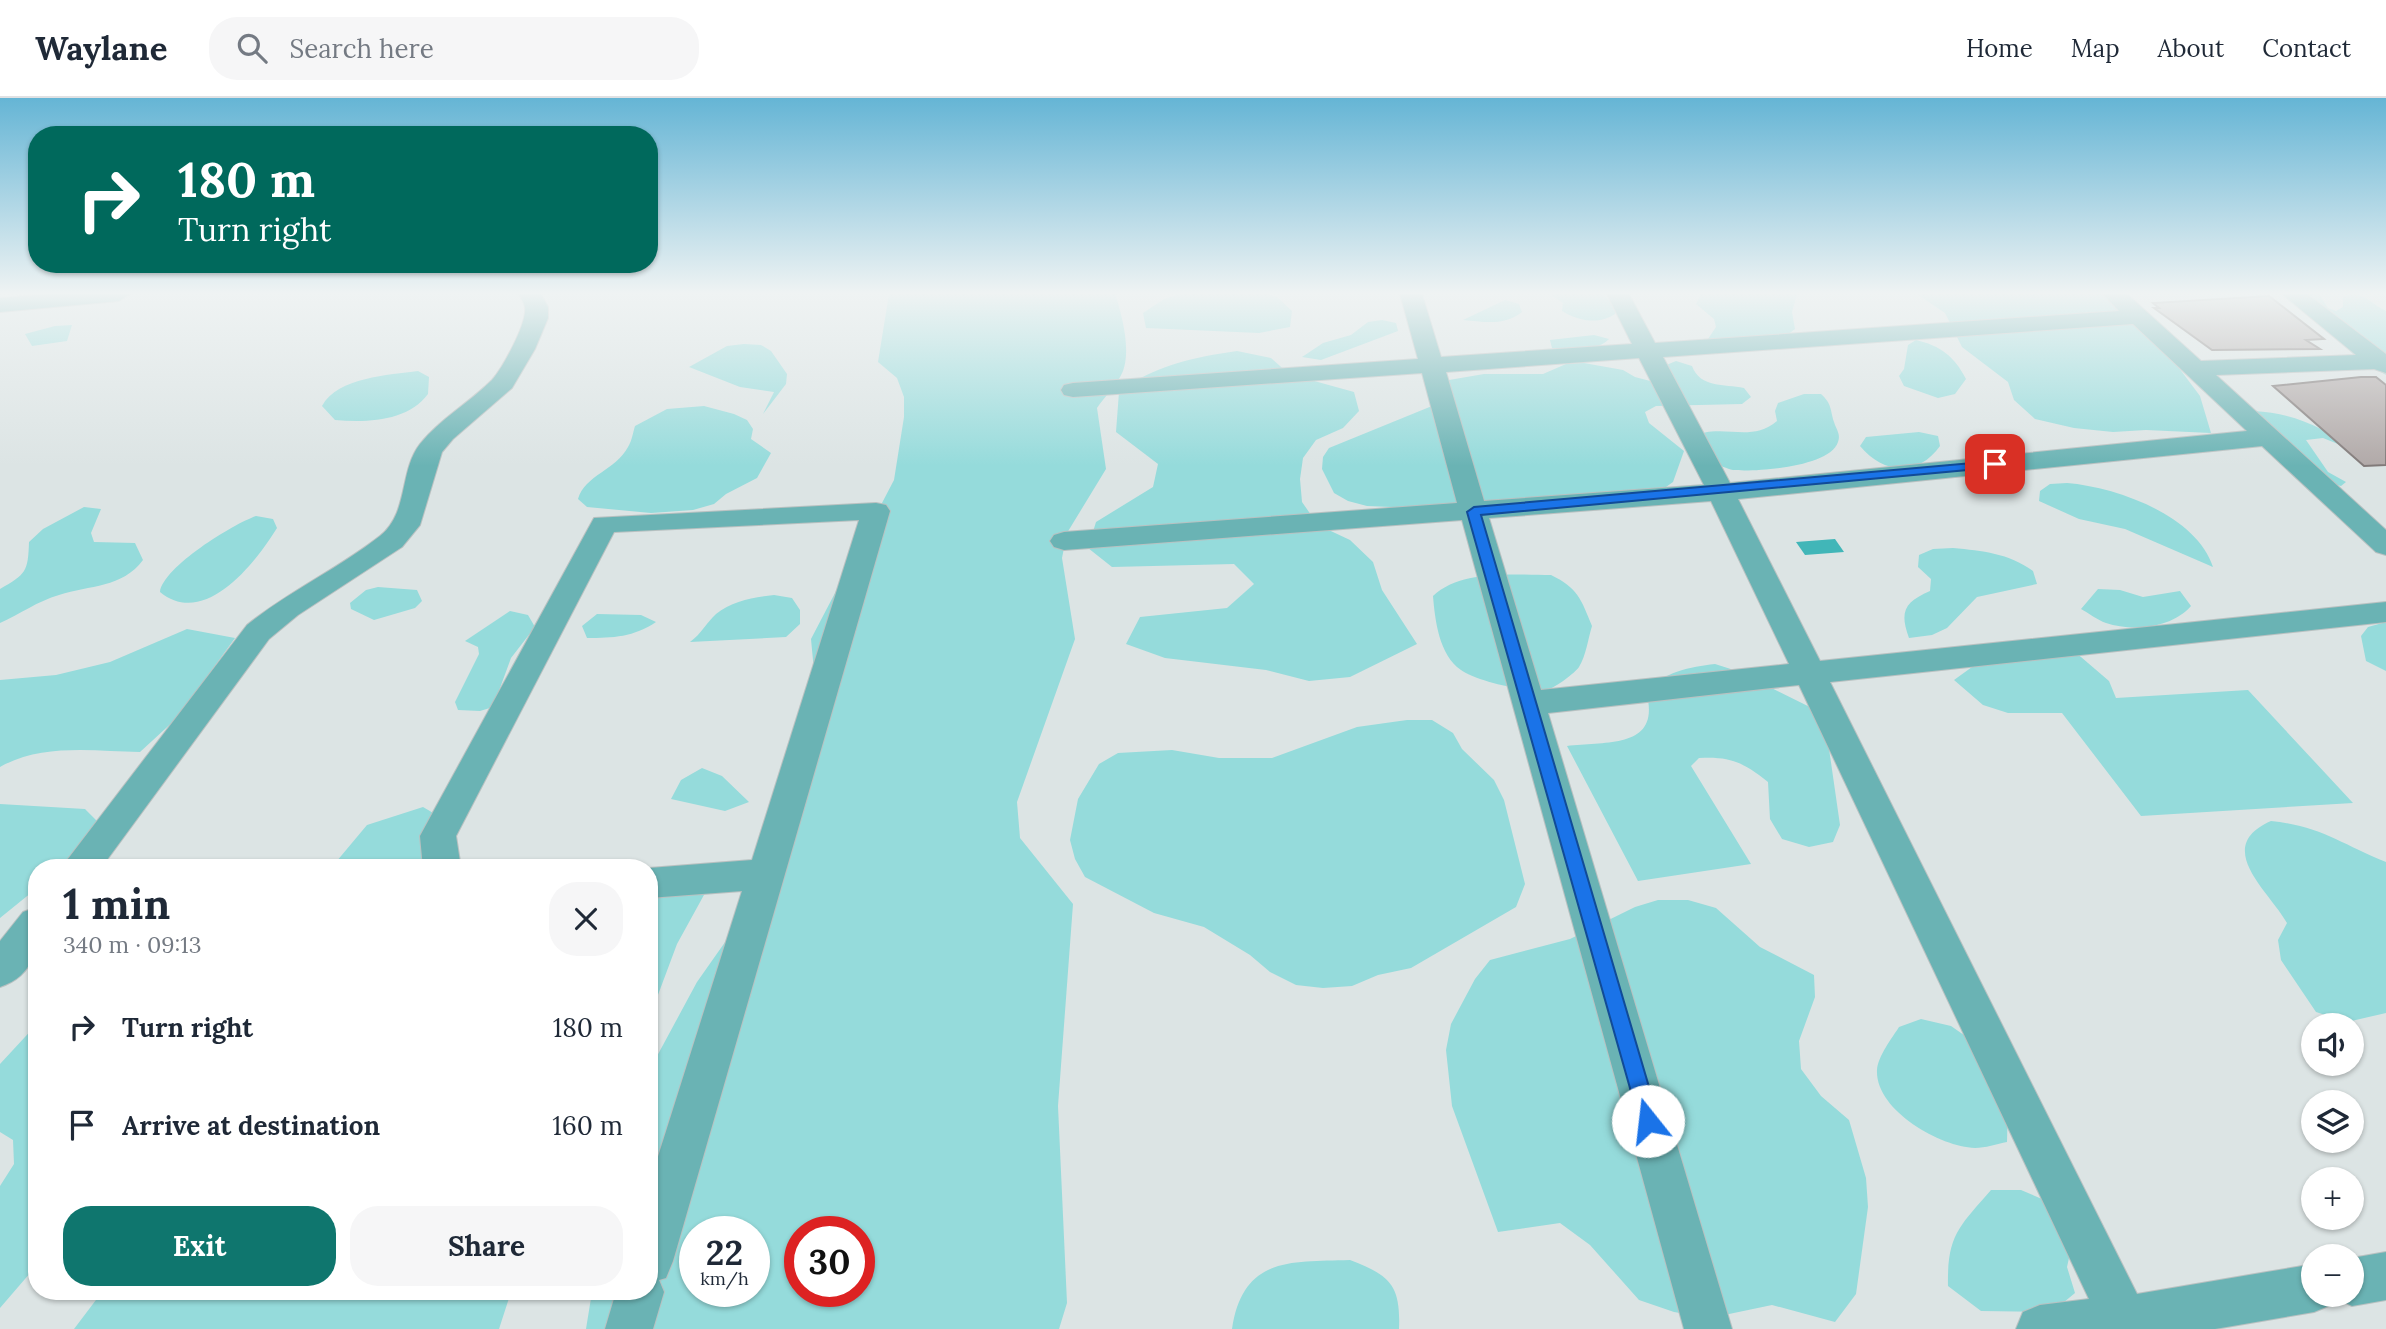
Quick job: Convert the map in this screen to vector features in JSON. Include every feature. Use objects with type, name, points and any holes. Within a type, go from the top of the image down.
[{"type":"street","points":[[87,859],[258,632],[287,608],[392,541],[410,519],[429,451],[461,418],[503,383],[522,351]]},
{"type":"street","points":[[1428,351],[1708,1329]]},
{"type":"street","points":[[1073,390],[1614,351]]},
{"type":"street","points":[[1648,351],[1721,492],[2127,1324]]},
{"type":"street","points":[[2176,351],[2386,546]]},
{"type":"street","points":[[2367,351],[2383,364]]},
{"type":"street","points":[[2195,369],[2383,364]]},
{"type":"street","points":[[1064,541],[1721,492],[2269,437]]},
{"type":"street","points":[[441,859],[438,836],[604,524],[876,511],[658,1231]]},
{"type":"street","points":[[1529,703],[2386,612]]},
{"type":"street","points":[[658,882],[766,874]]},
{"type":"street","points":[[0,970],[28,934]]},
{"type":"street","points":[[2364,1280],[2386,1276]]},
{"type":"street","points":[[2040,1329],[2127,1324],[2301,1291]]},
{"type":"street","points":[[629,1329],[638,1300]]},
{"type":"shaded area","points":[[717,351],[771,351],[787,374],[786,384],[763,414],[774,392],[740,387],[689,367]]},
{"type":"shaded area","points":[[880,351],[1126,351],[1123,371],[1118,381],[1097,408],[1106,469],[1067,533],[1062,558],[1075,639],[1017,802],[1020,838],[1073,904],[1058,1106],[1067,1303],[1059,1329],[586,1329],[591,1300],[658,1300],[658,1054],[697,982],[761,891],[814,671],[811,639],[894,480],[904,417],[904,397],[897,378],[878,362]]},
{"type":"shaded area","points":[[1239,351],[1271,358],[1289,374],[1354,392],[1359,411],[1343,428],[1316,440],[1303,458],[1300,479],[1302,502],[1318,525],[1350,540],[1373,562],[1382,590],[1417,644],[1350,677],[1309,681],[1266,670],[1165,658],[1126,644],[1140,617],[1227,608],[1254,584],[1234,564],[1112,567],[1088,548],[1096,522],[1153,487],[1158,464],[1116,432],[1119,392],[1160,369],[1205,356]]},
{"type":"shaded area","points":[[1310,351],[1344,351],[1321,360],[1302,357]]},
{"type":"shaded area","points":[[1907,351],[1944,351],[1957,364],[1966,379],[1955,394],[1938,398],[1904,386],[1899,376],[1904,369]]},
{"type":"shaded area","points":[[1968,351],[2168,351],[2200,396],[2211,433],[2146,430],[2113,432],[2074,428],[2035,419],[2014,400],[2008,382]]},
{"type":"shaded area","points":[[2351,351],[2386,351],[2386,375],[2359,360]]},
{"type":"shaded area","points":[[1676,361],[1692,366],[1707,382],[1744,388],[1751,397],[1742,404],[1656,406],[1645,412],[1649,423],[1684,451],[1673,482],[1652,497],[1465,510],[1367,506],[1348,501],[1334,493],[1322,469],[1323,457],[1329,448],[1432,406],[1449,380],[1484,374],[1543,374],[1566,364],[1584,363],[1623,370],[1635,377],[1654,382],[1664,366]]},
{"type":"shaded area","points":[[418,371],[429,377],[428,394],[410,410],[398,415],[374,420],[335,420],[322,406],[330,396],[352,383]]},
{"type":"shaded area","points":[[1804,394],[1821,394],[1829,404],[1839,436],[1832,450],[1808,462],[1775,469],[1733,470],[1713,463],[1703,433],[1750,432],[1768,427],[1777,421],[1775,411],[1778,403]]},
{"type":"shaded area","points":[[704,406],[747,420],[753,429],[751,439],[771,453],[757,478],[726,494],[714,504],[693,510],[651,513],[587,507],[578,499],[587,484],[623,455],[635,426],[667,409]]},
{"type":"shaded area","points":[[2254,411],[2268,412],[2307,423],[2331,434],[2353,450],[2323,438],[2306,440],[2328,472],[2346,482],[2341,486],[2329,483]]},
{"type":"shaded area","points":[[1919,432],[1938,436],[1940,446],[1931,456],[1911,467],[1900,468],[1879,462],[1860,446],[1866,437]]},
{"type":"shaded area","points":[[2067,483],[2108,490],[2152,507],[2190,532],[2204,549],[2213,567],[2125,529],[2079,519],[2039,501],[2040,491],[2050,484]]},
{"type":"shaded area","points":[[84,507],[101,509],[91,533],[94,542],[135,543],[143,560],[135,569],[115,581],[51,598],[0,623],[0,589],[24,571],[29,542],[43,529]]},
{"type":"shaded area","points":[[256,516],[273,519],[277,528],[256,558],[228,587],[211,597],[194,602],[177,601],[160,592],[164,582],[186,559],[216,537]]},
{"type":"shaded area","points":[[1835,539],[1844,552],[1805,555],[1796,542]]},
{"type":"shaded area","points":[[1953,548],[1985,552],[2014,560],[2033,571],[2037,584],[1977,597],[1947,628],[1932,635],[1909,638],[1905,621],[1906,608],[1915,599],[1930,591],[1931,579],[1918,567],[1919,555],[1933,549]]},
{"type":"shaded area","points":[[1551,575],[1573,590],[1585,608],[1592,626],[1583,658],[1574,673],[1549,689],[1529,690],[1478,678],[1461,670],[1454,663],[1443,646],[1433,596],[1445,587],[1473,577]]},
{"type":"shaded area","points":[[378,587],[417,590],[422,601],[415,608],[374,620],[351,609],[350,603],[366,590]]},
{"type":"shaded area","points":[[2098,589],[2120,590],[2143,597],[2180,591],[2191,606],[2174,619],[2152,626],[2117,626],[2103,622],[2081,609]]},
{"type":"shaded area","points":[[774,595],[792,598],[800,610],[800,624],[786,637],[690,642],[713,617],[729,606],[744,600]]},
{"type":"shaded area","points":[[510,611],[528,615],[535,627],[511,658],[493,707],[480,711],[458,710],[455,702],[479,654],[478,647],[465,641]]},
{"type":"shaded area","points":[[597,614],[641,615],[656,622],[623,636],[587,638],[582,626]]},
{"type":"shaded area","points":[[2386,622],[2386,671],[2366,661],[2361,636],[2368,627]]},
{"type":"shaded area","points":[[187,629],[235,638],[177,718],[140,752],[51,751],[16,759],[0,767],[0,680],[56,675],[110,662]]},
{"type":"shaded area","points":[[2074,651],[2109,681],[2116,698],[2248,690],[2353,803],[2141,816],[2062,713],[2008,713],[1983,705],[1954,680],[1990,654]]},
{"type":"shaded area","points":[[1715,664],[1737,671],[1824,714],[1840,825],[1833,842],[1809,847],[1782,839],[1770,819],[1768,782],[1736,762],[1720,758],[1699,758],[1691,766],[1751,864],[1638,881],[1567,746],[1615,742],[1639,733],[1646,723],[1649,710],[1646,691],[1661,679],[1678,672]]},
{"type":"shaded area","points":[[1407,720],[1432,720],[1453,733],[1462,749],[1494,780],[1504,800],[1525,884],[1516,907],[1411,968],[1378,975],[1352,986],[1323,988],[1296,985],[1270,972],[1250,955],[1204,927],[1154,913],[1085,877],[1075,859],[1070,840],[1078,799],[1099,764],[1118,753],[1172,750],[1219,758],[1272,758],[1357,727]]},
{"type":"shaded area","points":[[702,768],[722,776],[749,802],[725,811],[671,799],[681,780]]},
{"type":"shaded area","points":[[0,804],[85,809],[97,821],[91,840],[71,859],[28,859],[28,895],[0,918]]},
{"type":"shaded area","points":[[423,807],[440,817],[428,859],[339,859],[367,825]]},
{"type":"shaded area","points":[[2271,821],[2288,823],[2317,831],[2386,862],[2386,1013],[2364,1018],[2364,1013],[2316,1012],[2281,960],[2278,940],[2287,923],[2258,884],[2245,856],[2246,843],[2254,832]]},
{"type":"shaded area","points":[[710,884],[677,944],[658,995],[658,886]]},
{"type":"shaded area","points":[[1658,900],[1688,900],[1716,908],[1760,947],[1814,975],[1815,997],[1799,1041],[1801,1069],[1821,1096],[1849,1120],[1866,1178],[1868,1207],[1856,1294],[1835,1322],[1772,1305],[1710,1318],[1674,1312],[1639,1300],[1590,1245],[1560,1223],[1498,1232],[1452,1106],[1446,1050],[1451,1024],[1475,979],[1490,960],[1570,939],[1635,907]]},
{"type":"shaded area","points":[[1921,1019],[1951,1026],[1981,1047],[2008,1098],[2007,1142],[1975,1148],[1945,1141],[1912,1124],[1887,1099],[1879,1085],[1877,1070],[1880,1059],[1899,1027]]},
{"type":"shaded area","points":[[28,1034],[28,1275],[0,1308],[0,1186],[14,1164],[13,1140],[0,1132],[0,1064]]},
{"type":"shaded area","points":[[1991,1190],[2021,1190],[2056,1205],[2073,1240],[2067,1267],[2075,1293],[2052,1312],[1981,1311],[1948,1286],[1950,1255],[1957,1233]]},
{"type":"shaded area","points":[[1350,1260],[1374,1271],[1390,1283],[1398,1301],[1399,1329],[1232,1329],[1238,1305],[1247,1288],[1259,1276],[1290,1263]]},
{"type":"shaded area","points":[[96,1300],[508,1300],[499,1329],[74,1329]]},
{"type":"building","points":[[2376,377],[2386,385],[2386,465],[2364,466],[2273,386]]},
{"type":"route","points":[[1648,1121],[1474,512],[1721,492],[1995,464]]}]
